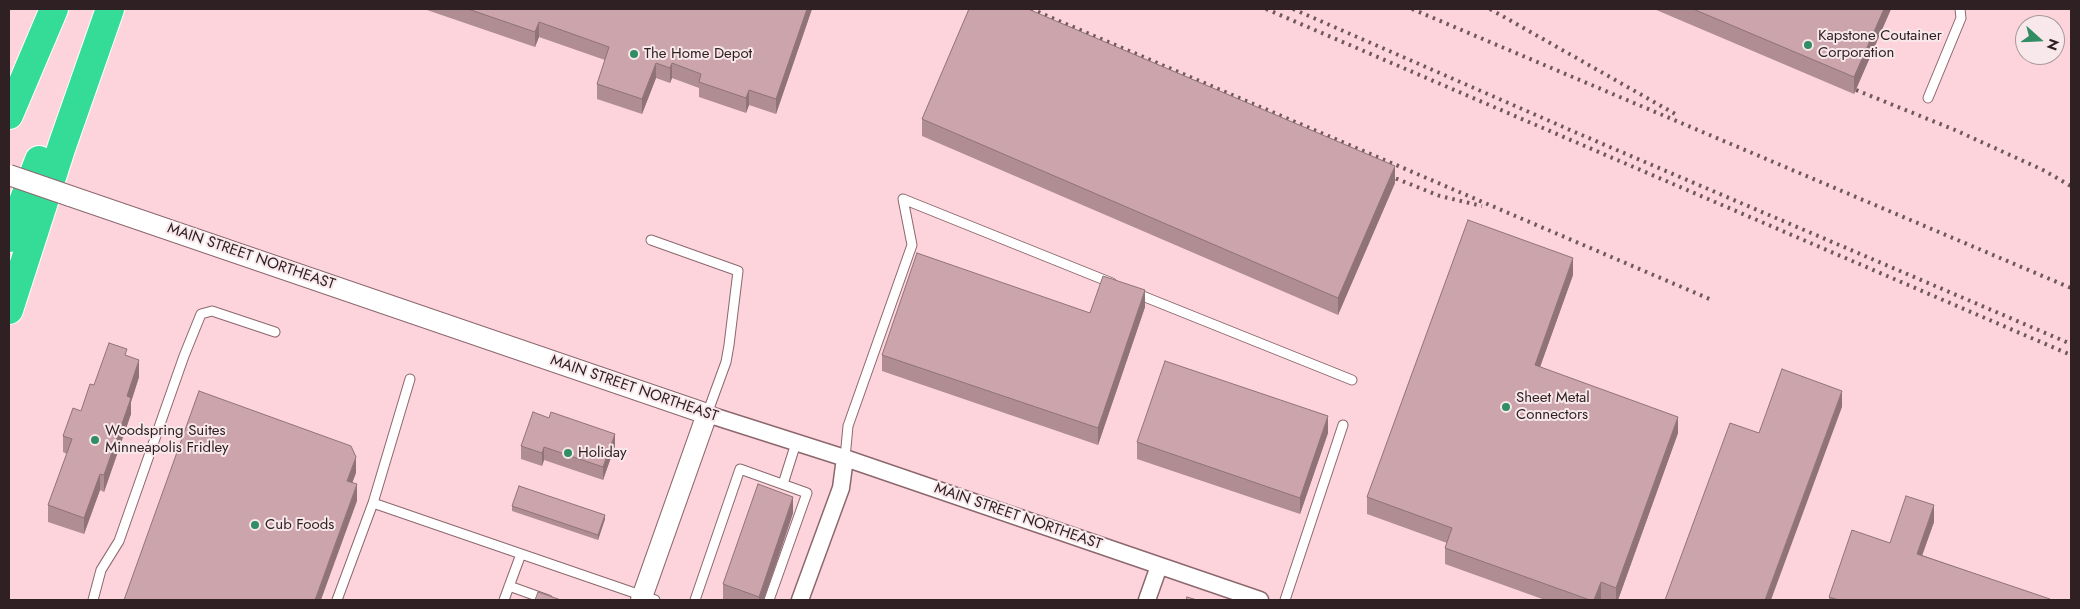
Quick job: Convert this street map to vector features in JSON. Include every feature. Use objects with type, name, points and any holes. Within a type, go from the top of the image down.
[{"type":"highway","points":[[9,115],[54,9]]},
{"type":"highway","points":[[9,238],[103,9]]},
{"type":"highway","points":[[9,310],[62,146],[110,9]]},
{"type":"street","name":"MAIN STREET NORTHEAST","points":[[9,175],[1255,599]]},
{"type":"street","points":[[646,599],[707,414]]},
{"type":"street","points":[[800,600],[841,488],[845,458]]},
{"type":"street","points":[[1147,600],[1159,566]]},
{"type":"lane","points":[[1928,98],[1961,18],[1960,9]]},
{"type":"lane","points":[[845,458],[848,426],[912,245],[903,199],[1352,380]]},
{"type":"lane","points":[[651,240],[738,272],[730,346],[707,414]]},
{"type":"lane","points":[[93,600],[101,570],[119,541],[201,314],[212,311],[275,332]]},
{"type":"lane","points":[[337,600],[373,503],[410,380]]},
{"type":"lane","points":[[1285,600],[1343,425]]},
{"type":"lane","points":[[783,484],[796,443]]},
{"type":"lane","points":[[695,600],[740,469],[807,493],[770,600]]},
{"type":"lane","points":[[373,503],[646,599]]},
{"type":"lane","points":[[504,600],[522,554]]},
{"type":"lane","points":[[509,586],[548,600]]},
{"type":"building","points":[[468,9],[807,9],[776,99],[749,90],[746,98],[699,82],[701,74],[672,63],[670,68],[656,63],[642,99],[597,84],[609,47],[539,22],[535,32]]},
{"type":"building","points":[[969,9],[1028,9],[1395,166],[1338,298],[922,119]]},
{"type":"building","name":"Kapstone Coutainer Corporation","points":[[1693,9],[1884,9],[1854,77]]},
{"type":"building","name":"Sheet Metal Connectors","points":[[1468,220],[1573,258],[1535,365],[1678,417],[1616,588],[1601,582],[1594,600],[1445,548],[1452,528],[1367,497]]},
{"type":"building","points":[[917,253],[1090,313],[1103,276],[1145,290],[1098,428],[882,355]]},
{"type":"building","name":"Woodspring Suites Minneapolis Fridley","points":[[109,343],[127,349],[125,355],[139,360],[127,396],[131,398],[104,475],[100,474],[84,518],[48,505],[72,439],[63,436],[73,408],[81,411],[90,384],[94,385]]},
{"type":"building","points":[[1165,361],[1328,416],[1300,498],[1137,442]]},
{"type":"building","points":[[1782,369],[1842,391],[1765,600],[1665,600],[1730,423],[1759,433]]},
{"type":"building","points":[[199,391],[351,446],[356,457],[347,481],[357,484],[315,600],[124,600]]},
{"type":"building","name":"Holiday","points":[[533,412],[549,418],[551,412],[615,434],[603,467],[544,447],[542,453],[521,446]]},
{"type":"building","points":[[758,484],[793,497],[759,597],[723,584]]},
{"type":"building","points":[[519,486],[605,515],[598,535],[512,506]]},
{"type":"building","points":[[1906,496],[1934,505],[1917,554],[2050,599],[1839,600],[1829,597],[1852,530],[1890,543]]},
{"type":"building","points":[[538,592],[561,600],[535,600]]},
{"type":"building","points":[[1187,597],[1197,600],[1186,600]]},
{"type":"railway","points":[[1031,9],[1712,300]]},
{"type":"railway","points":[[1266,9],[2071,355]]},
{"type":"railway","points":[[1293,9],[1577,133],[2071,344]]},
{"type":"railway","points":[[1412,9],[2071,288]]},
{"type":"railway","points":[[1490,9],[1677,115]]},
{"type":"railway","points":[[1856,90],[1955,130],[2043,170],[2071,186]]},
{"type":"railway","points":[[1382,173],[1440,196],[1482,206]]},
{"type":"place","name":"Kapstone Coutainer Corporation","points":[[1808,45]]},
{"type":"place","name":"The Home Depot","points":[[634,54]]},
{"type":"place","name":"Sheet Metal Connectors","points":[[1506,407]]},
{"type":"place","name":"Woodspring Suites Minneapolis Fridley","points":[[95,440]]},
{"type":"place","name":"Holiday","points":[[568,453]]},
{"type":"place","name":"Cub Foods","points":[[255,525]]}]
